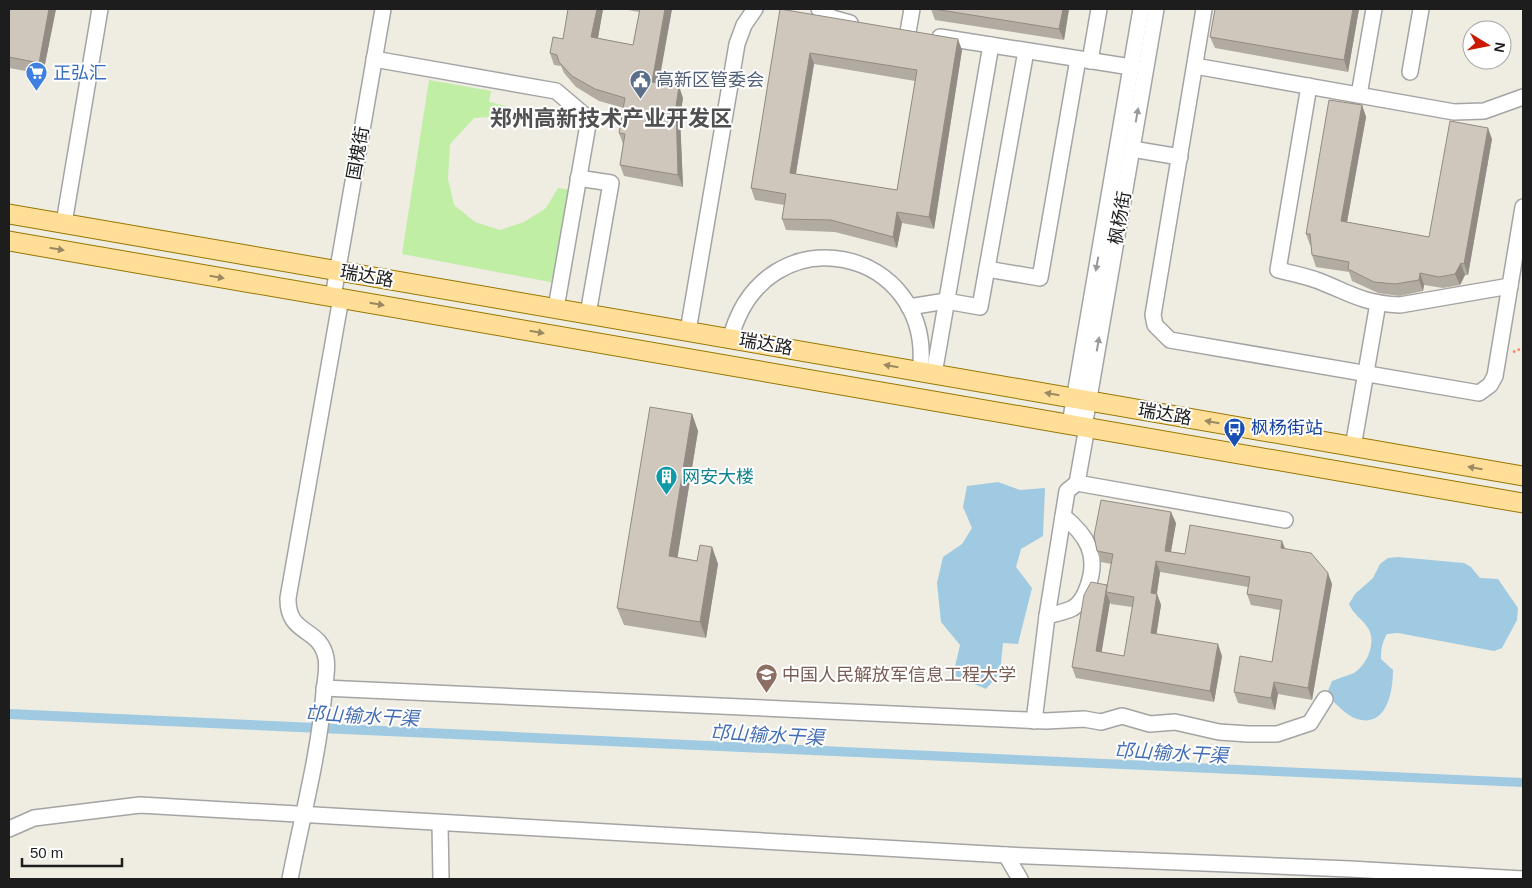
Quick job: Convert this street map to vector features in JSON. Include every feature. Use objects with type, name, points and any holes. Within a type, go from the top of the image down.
[{"type":"main road","name":"瑞达路","points":[[9,214],[1523,476]]},
{"type":"main road","name":"瑞达路","points":[[9,241],[1523,503]]},
{"type":"street","points":[[64,223],[100,9]]},
{"type":"street","name":"国槐街","points":[[290,879],[323,710],[327,658],[320,642],[294,623],[288,612],[288,598],[337,297],[338,270],[383,9]]},
{"type":"street","points":[[688,331],[735,53],[744,25],[755,9]]},
{"type":"street","points":[[819,9],[832,18],[864,26]]},
{"type":"street","points":[[908,32],[912,9]]},
{"type":"street","points":[[987,269],[1040,278],[1084,60],[1099,9]]},
{"type":"street","name":"枫杨街","points":[[1077,483],[1081,399],[1141,9]]},
{"type":"street","name":"枫杨街","points":[[1081,399],[1132,149],[1156,9]]},
{"type":"street","points":[[1204,9],[1153,314],[1155,324],[1162,334],[1170,340],[1479,394],[1490,385],[1495,376],[1523,207]]},
{"type":"street","points":[[1358,95],[1374,9]]},
{"type":"street","points":[[1410,72],[1421,9]]},
{"type":"street","points":[[891,30],[1131,67]]},
{"type":"street","points":[[924,373],[946,301],[991,45]]},
{"type":"street","points":[[909,307],[946,301],[980,307],[1026,51]]},
{"type":"street","points":[[374,59],[556,91],[589,119],[556,308]]},
{"type":"street","points":[[1195,66],[1470,113],[1484,111],[1523,97]]},
{"type":"street","points":[[1309,86],[1278,270],[1311,278],[1360,299],[1400,305],[1510,286]]},
{"type":"street","points":[[1132,149],[1180,157]]},
{"type":"street","points":[[578,178],[611,183],[588,314]]},
{"type":"street","points":[[730,339],[739,311],[756,287],[779,270],[806,260],[834,258],[862,265],[885,279],[909,307],[915,318],[921,343],[924,373]]},
{"type":"street","points":[[1353,447],[1378,303]]},
{"type":"street","points":[[1034,721],[1047,616],[1067,491],[1077,483],[1285,520]]},
{"type":"street","points":[[1047,616],[1072,608],[1081,601],[1091,577],[1093,564],[1088,544],[1076,526],[1063,516]]},
{"type":"street","points":[[324,688],[1034,721],[1084,719],[1101,722],[1122,716],[1150,724],[1175,722],[1219,732],[1277,734],[1310,723],[1325,699]]},
{"type":"street","points":[[9,829],[34,818],[140,805],[440,824],[1350,874],[1523,879]]},
{"type":"street","points":[[440,824],[441,879]]},
{"type":"street","points":[[1006,855],[1020,879]]},
{"type":"green space","points":[[429,80],[491,91],[489,102],[511,107],[507,116],[474,118],[450,144],[448,179],[454,205],[475,222],[500,230],[524,222],[546,208],[558,188],[571,190],[555,283],[402,254]]},
{"type":"water","points":[[998,482],[1020,490],[1045,488],[1043,536],[1021,549],[1016,567],[1032,588],[1018,644],[1003,643],[1000,673],[986,689],[953,675],[960,645],[941,622],[937,583],[943,557],[962,544],[972,528],[963,507],[967,486]]},
{"type":"water","points":[[1398,557],[1464,563],[1471,567],[1480,578],[1498,579],[1518,608],[1517,620],[1502,648],[1494,651],[1398,633],[1387,634],[1382,646],[1381,659],[1393,670],[1390,697],[1382,713],[1375,718],[1367,720],[1357,719],[1338,706],[1329,697],[1328,691],[1332,681],[1354,673],[1363,665],[1371,646],[1371,634],[1368,628],[1349,604],[1355,594],[1373,578],[1380,564],[1388,558]]},
{"type":"water","points":[[9,709],[1523,778],[1523,787],[9,719]]},
{"type":"building","points":[[9,9],[49,9],[39,63],[9,57]]},
{"type":"building","name":"高新区管委会","points":[[568,9],[597,9],[591,37],[633,45],[640,9],[665,9],[652,82],[679,86],[676,106],[678,175],[620,165],[625,134],[619,133],[625,98],[595,89],[572,76],[559,62],[557,55],[550,53],[553,37],[563,39]]},
{"type":"building","points":[[780,9],[958,39],[929,217],[897,212],[893,237],[831,220],[782,219],[786,194],[751,188]],"holes":[[[810,53],[917,70],[897,190],[790,173]]]},
{"type":"building","points":[[934,9],[1063,9],[1059,29]]},
{"type":"building","points":[[1215,9],[1353,9],[1344,60],[1210,37]]},
{"type":"building","points":[[1329,100],[1362,105],[1341,221],[1429,237],[1450,121],[1488,128],[1464,264],[1461,263],[1455,274],[1439,277],[1420,273],[1419,280],[1395,284],[1374,282],[1348,269],[1349,262],[1312,255],[1310,234],[1306,234]]},
{"type":"building","name":"网安大楼","points":[[650,407],[692,414],[669,556],[697,561],[700,545],[712,547],[700,622],[617,608]]},
{"type":"building","points":[[1101,500],[1171,512],[1165,551],[1185,554],[1190,525],[1282,541],[1281,548],[1311,553],[1328,573],[1308,688],[1274,682],[1271,698],[1234,692],[1240,656],[1272,662],[1282,600],[1247,594],[1250,577],[1156,561],[1151,593],[1157,594],[1151,633],[1218,644],[1210,691],[1072,667],[1084,595],[1091,582],[1107,585],[1096,651],[1124,656],[1134,597],[1106,592],[1113,554],[1097,551],[1094,536]]},
{"type":"place","name":"正弘汇","points":[[37,92]]},
{"type":"place","name":"高新区管委会","points":[[640,99]]},
{"type":"place","name":"枫杨街站","points":[[1235,447]]},
{"type":"place","name":"网安大楼","points":[[666,496]]},
{"type":"place","name":"中国人民解放军信息工程大学","points":[[766,694]]},
{"type":"district","name":"郑州高新技术产业开发区","points":[[611,118]]},
{"type":"water label","name":"邙山输水干渠","points":[[362,716]]},
{"type":"water label","name":"邙山输水干渠","points":[[767,735]]},
{"type":"water label","name":"邙山输水干渠","points":[[1171,753]]}]
